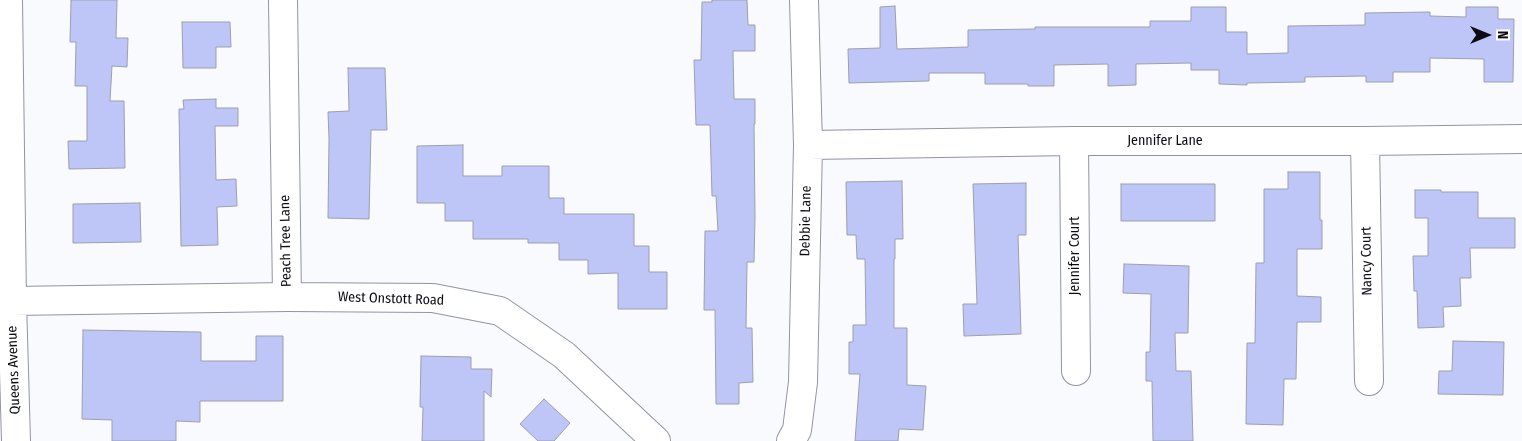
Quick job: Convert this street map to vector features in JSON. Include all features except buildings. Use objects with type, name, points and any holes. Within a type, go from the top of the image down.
[{"type":"street","name":"Queens Avenue","points":[[8,0],[4,44],[16,441]]},
{"type":"street","name":"Peach Tree Lane","points":[[12,301],[287,297],[283,0]]},
{"type":"street","name":"Debbie Lane","points":[[791,441],[797,430],[803,382],[808,145],[804,0]]},
{"type":"street","name":"Jennifer Lane","points":[[808,145],[1522,138]]},
{"type":"street","name":"Jennifer Court","points":[[1074,141],[1076,371]]},
{"type":"street","name":"Nancy Court","points":[[1365,141],[1369,381]]},
{"type":"street","name":"West Onstott Road","points":[[287,297],[433,298],[500,311],[564,355],[656,441]]}]
